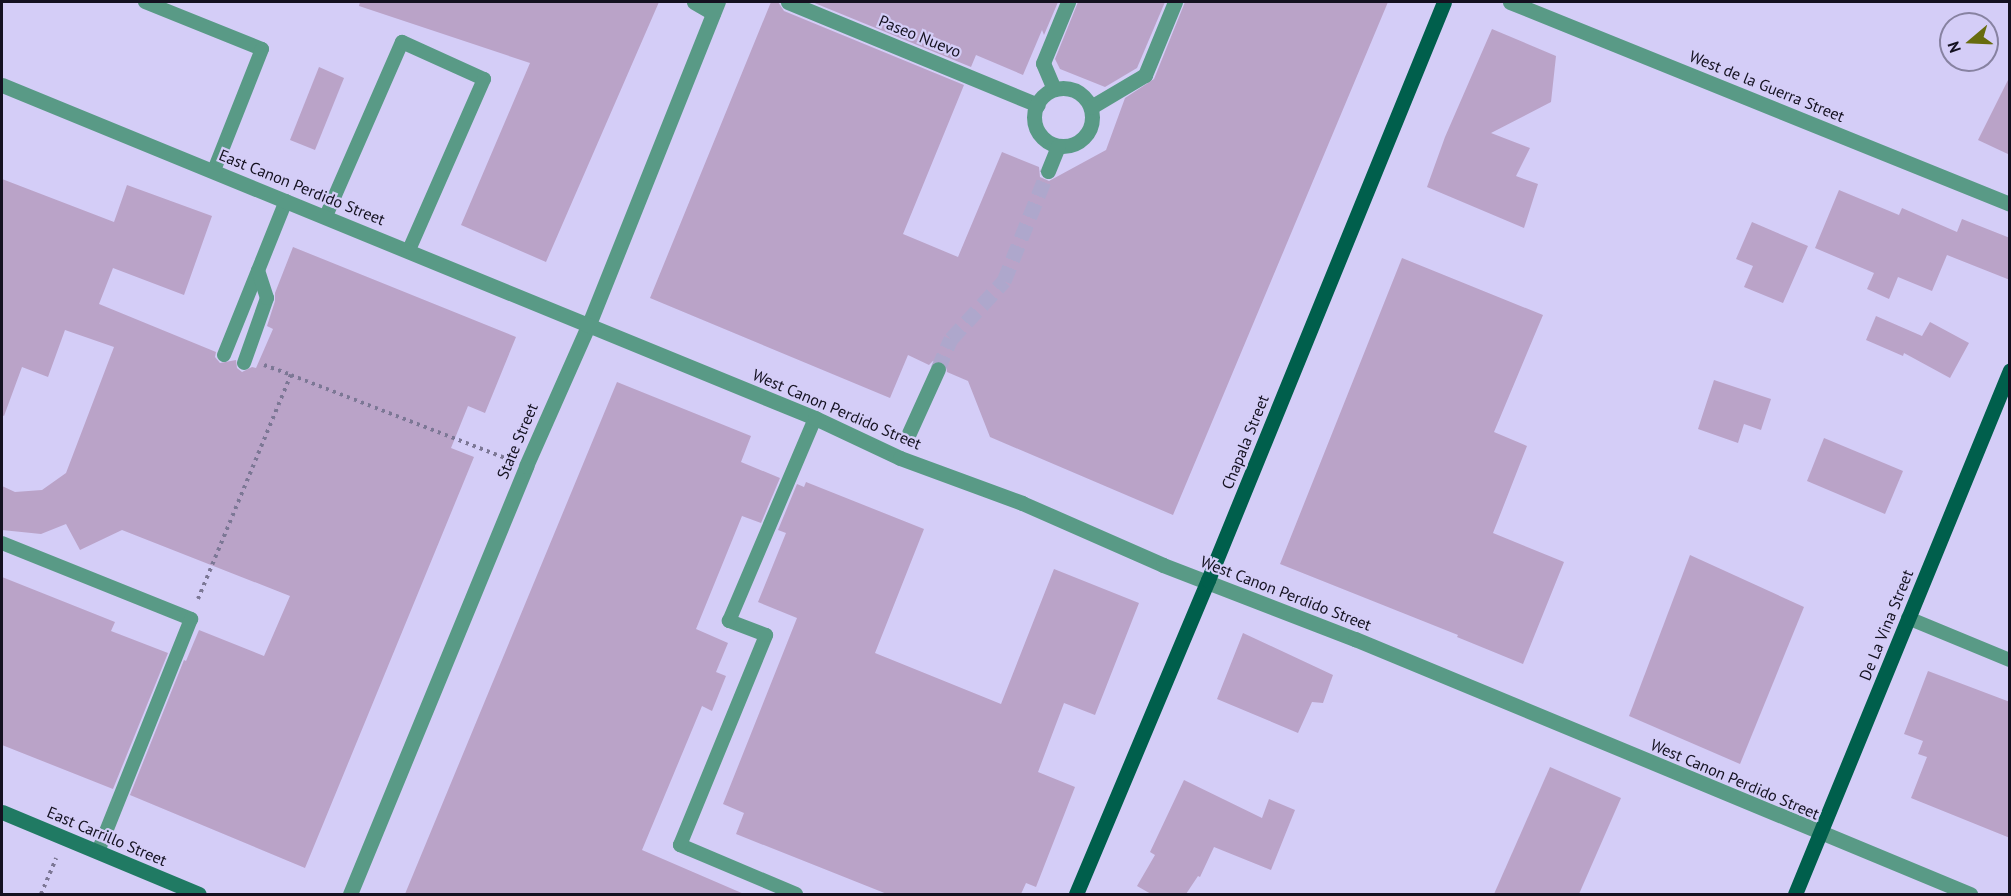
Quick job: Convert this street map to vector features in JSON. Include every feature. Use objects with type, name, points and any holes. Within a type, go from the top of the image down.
[{"type":"main road","name":"Chapala Street","points":[[1076,894],[1208,580],[1444,2]]},
{"type":"main road","name":"De La Vina Street","points":[[1795,894],[2010,370]]},
{"type":"main road","name":"East Carrillo Street","points":[[2,812],[199,894]]},
{"type":"street","points":[[694,2],[716,7]]},
{"type":"street","name":"Paseo Nuevo","points":[[788,2],[1038,105]]},
{"type":"street","points":[[1054,89],[1043,63],[1068,2]]},
{"type":"street","points":[[1091,107],[1145,75],[1175,2]]},
{"type":"street","name":"West de la Guerra Street","points":[[1510,2],[2010,204]]},
{"type":"street","name":"State Street","points":[[350,894],[525,466],[589,324],[716,7]]},
{"type":"street","name":"East Canon Perdido Street","points":[[2,85],[589,324]]},
{"type":"street","points":[[1069,88],[1082,94],[1091,107],[1092,122],[1086,136],[1073,145],[1058,146],[1044,139],[1036,126],[1034,111],[1038,105],[1041,97],[1054,89],[1069,88]]},
{"type":"street","points":[[1048,171],[1058,146]]},
{"type":"street","name":"West Canon Perdido Street","points":[[589,324],[815,418],[900,458],[1022,503],[1163,565],[1208,580],[1355,639],[1820,834],[1970,894]]},
{"type":"street","points":[[909,433],[938,369]]},
{"type":"lane","points":[[145,2],[262,49],[214,170]]},
{"type":"lane","points":[[326,216],[402,42],[484,79],[409,250]]},
{"type":"lane","points":[[224,355],[286,201]]},
{"type":"lane","points":[[244,363],[267,298],[258,270]]},
{"type":"lane","points":[[796,894],[680,845],[766,635],[729,621],[815,418]]},
{"type":"lane","points":[[2,543],[190,618],[98,852]]},
{"type":"lane","points":[[1908,618],[2010,660]]},
{"type":"path","points":[[190,618],[291,375],[525,466]]},
{"type":"path","points":[[41,894],[64,838]]},
{"type":"building","points":[[360,2],[659,2],[546,262],[461,225],[530,63],[359,6]]},
{"type":"building","points":[[771,2],[778,2],[784,11],[964,85],[903,234],[958,257],[1002,152],[1039,167],[1040,177],[1049,181],[1106,150],[1125,98],[1154,79],[1185,2],[1388,2],[1173,515],[990,437],[968,381],[947,372],[946,364],[941,360],[933,361],[929,365],[908,355],[890,398],[650,298]]},
{"type":"building","points":[[812,2],[1058,2],[1044,35],[1042,30],[1023,75],[976,55],[971,67]]},
{"type":"building","points":[[1078,2],[1165,2],[1137,68],[1105,87],[1060,69],[1055,59]]},
{"type":"building","points":[[1492,29],[1556,56],[1551,102],[1491,133],[1530,148],[1516,176],[1538,184],[1524,228],[1427,187],[1445,137]]},
{"type":"building","points":[[319,67],[344,78],[315,150],[290,140]]},
{"type":"building","points":[[2010,76],[2010,155],[1978,140]]},
{"type":"building","points":[[2,179],[114,222],[127,185],[212,216],[184,295],[113,268],[99,304],[216,352],[215,357],[220,363],[236,360],[237,368],[242,372],[252,367],[256,368],[273,329],[267,326],[275,301],[275,293],[293,247],[516,337],[485,413],[468,406],[451,448],[474,457],[305,868],[130,795],[184,660],[186,661],[199,630],[264,656],[290,596],[122,530],[80,550],[66,524],[41,534],[2,530],[2,486],[15,492],[42,490],[66,473],[114,347],[65,330],[48,377],[22,367],[4,416],[2,415]]},
{"type":"building","points":[[1839,190],[1899,215],[1902,208],[1957,232],[1962,219],[2010,238],[2010,280],[1947,255],[1932,291],[1898,277],[1889,299],[1867,289],[1874,273],[1815,248]]},
{"type":"building","points":[[1752,222],[1808,246],[1783,303],[1744,287],[1753,266],[1736,259]]},
{"type":"building","points":[[1402,258],[1543,315],[1494,432],[1527,446],[1493,533],[1564,562],[1523,664],[1457,637],[1458,635],[1280,564]]},
{"type":"building","points":[[1876,316],[1922,336],[1930,322],[1969,343],[1950,378],[1904,353],[1903,356],[1866,340]]},
{"type":"building","points":[[1714,380],[1771,399],[1761,430],[1744,424],[1738,443],[1698,429]]},
{"type":"building","points":[[617,382],[751,436],[741,462],[780,478],[761,523],[742,516],[696,629],[728,643],[716,672],[726,676],[712,711],[702,706],[642,850],[744,894],[405,894]]},
{"type":"building","points":[[1824,438],[1903,471],[1885,514],[1807,481]]},
{"type":"building","points":[[806,482],[924,529],[875,653],[1001,704],[1054,569],[1139,603],[1095,715],[1064,703],[1038,772],[1075,787],[1036,887],[1026,883],[1021,894],[887,894],[736,834],[744,813],[723,804],[797,618],[758,602],[786,533],[778,530],[797,484],[804,487]]},
{"type":"building","points":[[1690,555],[1804,607],[1740,764],[1629,716]]},
{"type":"building","points":[[2,577],[115,622],[111,631],[168,653],[113,789],[2,745]]},
{"type":"building","points":[[1243,633],[1333,675],[1323,703],[1312,702],[1298,733],[1217,699]]},
{"type":"building","points":[[1928,671],[2010,702],[2010,838],[1911,798],[1927,757],[1918,754],[1923,741],[1904,734]]},
{"type":"building","points":[[1550,767],[1621,798],[1579,894],[1494,894]]},
{"type":"building","points":[[1184,780],[1262,818],[1269,799],[1295,810],[1271,870],[1214,847],[1200,877],[1198,876],[1186,894],[1151,894],[1137,886],[1155,855],[1150,852]]},
{"type":"tunnel","points":[[938,369],[951,339],[1004,281],[1048,171]]}]
